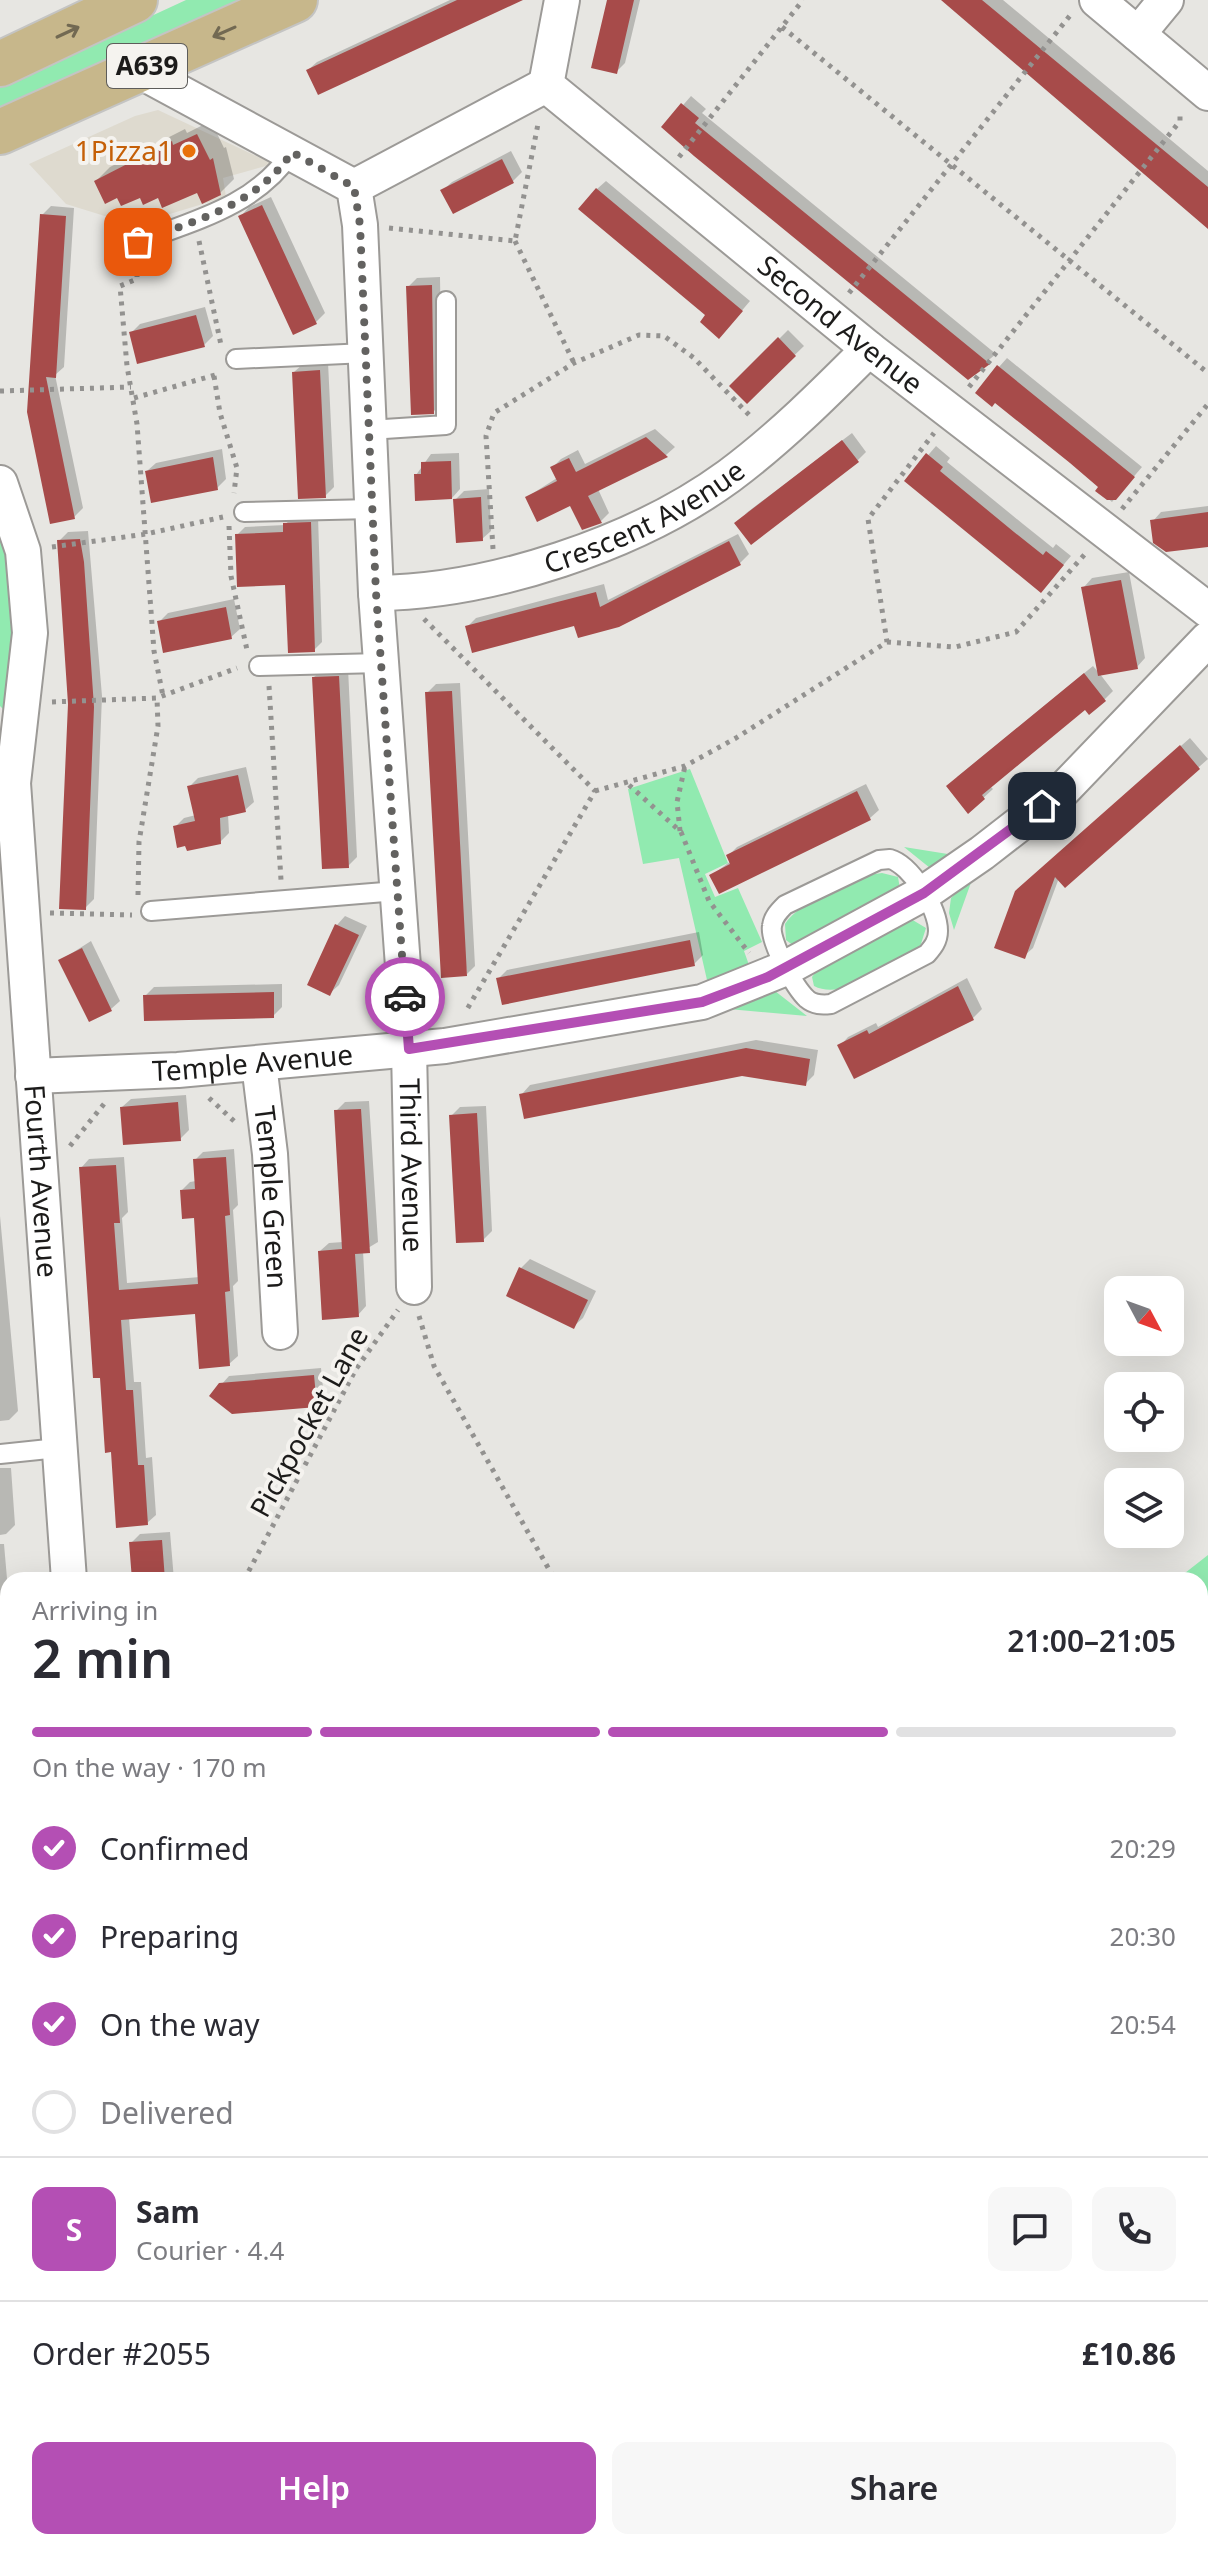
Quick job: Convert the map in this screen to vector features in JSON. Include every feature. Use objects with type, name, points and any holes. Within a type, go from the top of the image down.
[{"type":"main road","name":"A639","points":[[0,64],[135,0]]},
{"type":"main road","name":"A639","points":[[0,132],[295,0]]},
{"type":"street","points":[[138,70],[354,187],[546,85],[562,0]]},
{"type":"street","points":[[1138,34],[1166,0]]},
{"type":"street","points":[[1086,6],[1138,34],[1208,93]]},
{"type":"street","name":"Second Avenue","points":[[546,85],[869,349],[1208,610]]},
{"type":"street","name":"Third Avenue","points":[[354,187],[360,225],[372,509],[387,593],[381,663],[409,1049],[414,1287]]},
{"type":"street","name":"Crescent Avenue","points":[[387,593],[495,577],[586,551],[667,514],[727,477],[773,440],[869,349]]},
{"type":"street","name":"Fourth Avenue","points":[[0,483],[23,551],[30,633],[13,783],[68,1572]]},
{"type":"street","name":"Temple Avenue","points":[[33,1076],[178,1070],[445,1046],[702,1002],[777,972],[924,893],[1062,791],[1208,639]]},
{"type":"street","name":"Fourth Avenue","points":[[0,746],[13,783]]},
{"type":"street","name":"Temple Green","points":[[259,1064],[270,1154],[280,1332]]},
{"type":"lane","points":[[138,242],[231,207],[257,191],[279,171],[292,152]]},
{"type":"lane","points":[[369,430],[446,425],[446,301]]},
{"type":"lane","points":[[228,364],[366,353]]},
{"type":"lane","points":[[238,513],[372,509]]},
{"type":"lane","points":[[263,666],[381,663]]},
{"type":"lane","points":[[879,860],[900,862],[908,868],[924,893],[939,931],[927,954],[831,1004],[822,1005],[807,999],[777,972],[771,926],[785,905],[879,860]]},
{"type":"lane","points":[[145,913],[397,891]]},
{"type":"lane","points":[[0,1454],[58,1448]]},
{"type":"path","points":[[661,179],[803,0]]},
{"type":"path","points":[[829,317],[952,164],[1086,6]]},
{"type":"path","points":[[782,27],[1208,373]]},
{"type":"path","points":[[887,642],[868,519],[1180,121],[1179,70]]},
{"type":"path","points":[[546,85],[515,241],[574,363]]},
{"type":"path","points":[[134,398],[214,376],[228,364],[195,221]]},
{"type":"path","points":[[360,225],[515,241]]},
{"type":"path","points":[[21,911],[121,917],[145,913],[139,842],[160,697],[134,398],[120,286],[137,279],[138,242]]},
{"type":"path","points":[[495,577],[486,436],[494,413],[574,363],[639,335],[664,336],[694,358],[773,440]]},
{"type":"path","points":[[23,703],[160,697],[249,663],[227,543],[238,513],[237,468],[220,413],[214,376]]},
{"type":"path","points":[[0,391],[131,387]]},
{"type":"path","points":[[445,1046],[595,791],[685,766],[736,738],[887,642],[955,647],[1016,632],[1105,531],[1208,404]]},
{"type":"path","points":[[23,551],[146,534],[238,513]]},
{"type":"path","points":[[387,593],[595,791]]},
{"type":"path","points":[[263,666],[283,900]]},
{"type":"path","points":[[685,766],[677,802],[681,832],[709,901],[777,972]]},
{"type":"path","points":[[628,784],[681,832]]},
{"type":"path","points":[[178,1070],[270,1154]]},
{"type":"path","points":[[43,1180],[130,1072]]},
{"type":"path","points":[[414,1287],[434,1366],[550,1572]]},
{"type":"path","name":"Pickpocket Lane","points":[[248,1572],[356,1369],[414,1287]]},
{"type":"shaded area","points":[[158,110],[273,164],[223,178],[226,197],[163,216],[108,217],[66,204],[29,164],[135,116]]},
{"type":"green space","points":[[186,0],[261,0],[0,116],[0,86]]},
{"type":"green space","points":[[0,523],[18,597],[4,710],[0,706]]},
{"type":"green space","points":[[690,769],[728,863],[705,874],[715,897],[738,888],[762,942],[744,951],[749,965],[707,980],[679,858],[643,864],[628,789]]},
{"type":"green space","points":[[904,847],[954,855],[930,868]]},
{"type":"green space","points":[[882,873],[898,877],[900,889],[794,946],[786,940],[785,924],[802,907],[844,884]]},
{"type":"green space","points":[[973,877],[954,930],[949,913],[951,898]]},
{"type":"green space","points":[[911,919],[926,928],[920,947],[912,954],[851,986],[825,989],[814,986],[812,977],[819,968]]},
{"type":"green space","points":[[775,991],[807,1016],[728,1009]]},
{"type":"green space","points":[[1208,1555],[1208,1572],[1186,1572]]},
{"type":"building","points":[[457,0],[523,0],[318,95],[306,70]]},
{"type":"building","points":[[607,0],[634,0],[617,74],[591,68]]},
{"type":"building","points":[[941,0],[982,0],[1208,187],[1208,229]]},
{"type":"building","points":[[681,103],[699,118],[695,123],[990,364],[968,380],[694,156],[661,127]]},
{"type":"building","points":[[197,134],[210,160],[213,158],[221,195],[202,204],[197,193],[162,208],[158,198],[143,205],[140,198],[121,206],[117,198],[105,204],[94,181],[172,141],[173,145]]},
{"type":"building","points":[[502,159],[514,183],[453,214],[440,190]]},
{"type":"building","points":[[596,188],[743,311],[719,339],[700,322],[705,315],[578,209]]},
{"type":"building","points":[[262,205],[317,324],[293,335],[238,216]]},
{"type":"building","points":[[40,214],[66,216],[56,378],[46,377],[75,519],[50,524],[27,412]]},
{"type":"building","points":[[432,285],[434,414],[411,415],[406,286]]},
{"type":"building","points":[[196,315],[205,347],[137,364],[129,332]]},
{"type":"building","points":[[778,337],[796,356],[747,404],[729,386]]},
{"type":"building","points":[[997,365],[1135,477],[1116,500],[1107,500],[1095,491],[1098,487],[1070,463],[995,403],[992,407],[975,393]]},
{"type":"building","points":[[320,370],[326,498],[298,499],[292,372]]},
{"type":"building","points":[[646,437],[668,457],[588,496],[602,523],[582,530],[570,506],[537,522],[525,497],[557,481],[550,467],[569,458],[576,472]]},
{"type":"building","points":[[842,440],[859,462],[751,545],[734,523]]},
{"type":"building","points":[[926,453],[943,467],[940,471],[1014,532],[1043,555],[1046,551],[1064,565],[1041,593],[904,481]]},
{"type":"building","points":[[213,457],[218,490],[151,503],[145,471]]},
{"type":"building","points":[[451,461],[452,499],[415,501],[414,474],[421,474],[421,462]]},
{"type":"building","points":[[481,497],[483,541],[456,543],[453,499]]},
{"type":"building","points":[[1208,512],[1208,547],[1166,552],[1153,543],[1150,520]]},
{"type":"building","points":[[311,522],[315,652],[288,653],[285,585],[237,587],[235,534],[283,532],[283,523]]},
{"type":"building","points":[[80,539],[94,707],[86,910],[59,909],[68,704],[57,540]]},
{"type":"building","points":[[729,541],[741,565],[619,627],[578,638],[574,626],[472,653],[465,626],[596,592],[600,607]]},
{"type":"building","points":[[1121,580],[1138,669],[1098,676],[1081,587]]},
{"type":"building","points":[[226,607],[232,639],[163,653],[157,621]]},
{"type":"building","points":[[1084,673],[1106,701],[1089,715],[1085,710],[982,795],[985,799],[968,814],[946,786]]},
{"type":"building","points":[[339,676],[349,868],[322,869],[312,677]]},
{"type":"building","points":[[452,691],[467,976],[441,978],[425,692]]},
{"type":"building","points":[[1180,745],[1200,769],[1065,888],[1055,877],[1025,959],[994,948],[1015,891]]},
{"type":"building","points":[[238,775],[246,812],[220,818],[221,844],[187,851],[185,846],[177,848],[173,826],[195,821],[187,786]]},
{"type":"building","points":[[857,791],[871,820],[719,894],[709,875],[730,864],[726,855]]},
{"type":"building","points":[[335,924],[359,935],[330,996],[307,985]]},
{"type":"building","points":[[690,940],[695,966],[502,1005],[496,978]]},
{"type":"building","points":[[82,948],[112,1011],[89,1022],[58,960]]},
{"type":"building","points":[[958,986],[974,1020],[854,1079],[837,1045],[867,1030],[869,1034]]},
{"type":"building","points":[[274,992],[274,1018],[144,1021],[143,995]]},
{"type":"building","points":[[746,1048],[810,1059],[806,1086],[742,1076],[524,1119],[519,1094]]},
{"type":"building","points":[[178,1102],[181,1141],[123,1145],[120,1107]]},
{"type":"building","points":[[361,1109],[370,1253],[355,1254],[359,1317],[322,1320],[318,1251],[342,1249],[334,1110]]},
{"type":"building","points":[[477,1113],[484,1242],[456,1243],[449,1115]]},
{"type":"building","points":[[226,1157],[230,1215],[225,1216],[230,1291],[225,1292],[230,1366],[199,1369],[195,1314],[121,1320],[126,1390],[133,1390],[138,1465],[144,1465],[148,1525],[116,1528],[111,1452],[105,1453],[100,1378],[93,1378],[79,1167],[116,1165],[120,1223],[114,1223],[119,1290],[198,1284],[194,1218],[182,1219],[180,1190],[195,1189],[193,1159]]},
{"type":"building","points":[[519,1267],[588,1300],[574,1329],[506,1296]]},
{"type":"building","points":[[314,1375],[317,1407],[232,1414],[209,1396],[219,1383]]},
{"type":"building","points":[[162,1540],[164,1572],[131,1572],[129,1542]]},
{"type":"way so far","points":[[138,242],[231,207],[257,191],[279,171],[292,152],[354,187],[360,225],[376,593],[405,997]]},
{"type":"place","name":"1Pizza1","points":[[189,151]]},
{"type":"route","points":[[405,997],[409,1049],[570,1026],[702,1002],[768,977],[924,893],[1042,806]]}]
